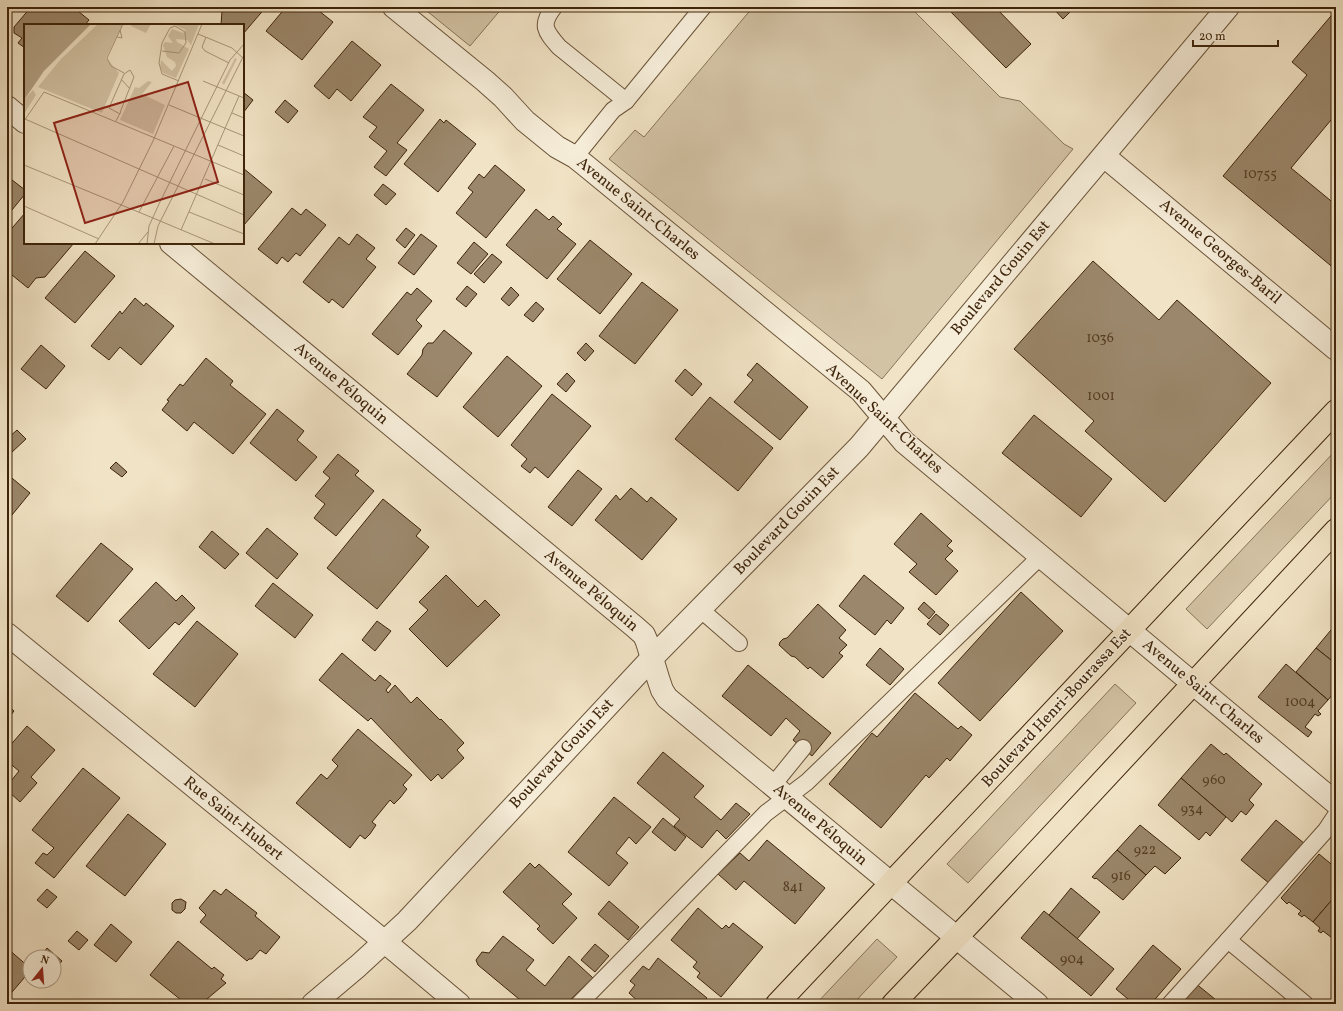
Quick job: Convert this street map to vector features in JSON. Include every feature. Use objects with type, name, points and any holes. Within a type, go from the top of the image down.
[{"type":"main road","name":"Boulevard Henri-Bourassa Est","points":[[777,1004],[1336,411]]},
{"type":"main road","points":[[893,1004],[1336,530]]},
{"type":"street","name":"Avenue Saint-Charles","points":[[394,7],[485,81],[503,97],[525,121],[557,147],[575,157],[861,391],[904,442],[1336,803]]},
{"type":"street","name":"Boulevard Gouin Est","points":[[313,1004],[407,921],[652,658],[859,447],[1228,7]]},
{"type":"street","points":[[7,107],[24,121]]},
{"type":"street","name":"Avenue Georges-Baril","points":[[1104,156],[1336,349]]},
{"type":"street","name":"Avenue Péloquin","points":[[172,244],[635,627],[644,635],[662,690],[667,698],[1037,1004]]},
{"type":"street","name":"Rue Saint-Hubert","points":[[7,634],[459,1004]]},
{"type":"lane","points":[[554,7],[545,23],[545,29],[549,36],[559,47],[626,101]]},
{"type":"lane","points":[[575,157],[613,110],[626,101],[703,7]]},
{"type":"lane","points":[[780,791],[807,782],[1041,556]]},
{"type":"lane","points":[[700,609],[739,643]]},
{"type":"lane","points":[[579,1004],[761,818],[780,791],[803,748]]},
{"type":"lane","points":[[1170,1004],[1326,830],[1336,815]]},
{"type":"lane","points":[[1228,940],[1305,1004]]},
{"type":"shaded area","points":[[422,7],[503,7],[470,46]]},
{"type":"shaded area","points":[[753,7],[910,7],[1000,97],[1020,101],[1064,144],[1073,149],[882,379],[609,159],[635,130],[644,137]]},
{"type":"shaded area","points":[[1336,450],[1336,492],[1207,629],[1186,609]]},
{"type":"shaded area","points":[[1115,684],[1136,703],[968,883],[947,864]]},
{"type":"shaded area","points":[[877,939],[897,957],[853,1004],[816,1004]]},
{"type":"building","points":[[31,7],[73,7],[89,20],[86,24],[24,24],[24,47],[18,43],[22,38],[14,33],[14,27]]},
{"type":"building","points":[[217,7],[266,7],[244,33],[244,24],[221,24],[222,11]]},
{"type":"building","points":[[286,7],[314,7],[333,22],[302,60],[266,31]]},
{"type":"building","points":[[946,7],[995,7],[1031,44],[1006,68]]},
{"type":"building","points":[[1052,7],[1075,7],[1063,19]]},
{"type":"building","points":[[1336,10],[1336,114],[1291,168],[1336,205],[1336,270],[1223,176],[1307,75],[1292,62]]},
{"type":"building","points":[[352,41],[381,65],[351,101],[337,89],[329,99],[314,86]]},
{"type":"building","points":[[391,84],[424,110],[397,143],[407,150],[386,176],[374,167],[387,151],[369,137],[377,127],[363,117]]},
{"type":"building","points":[[244,93],[253,100],[244,112]]},
{"type":"building","points":[[285,100],[298,111],[288,123],[275,112]]},
{"type":"building","points":[[440,119],[444,123],[446,120],[476,144],[438,192],[404,164]]},
{"type":"building","points":[[495,165],[525,190],[486,238],[456,213],[473,192],[468,188],[479,174],[484,178]]},
{"type":"building","points":[[244,169],[272,192],[244,225]]},
{"type":"building","points":[[7,176],[24,189],[24,195],[7,216]]},
{"type":"building","points":[[383,184],[396,194],[386,205],[374,195]]},
{"type":"building","points":[[292,208],[301,215],[306,209],[326,225],[300,256],[296,253],[288,262],[282,257],[277,264],[258,249]]},
{"type":"building","points":[[536,209],[549,220],[553,216],[562,224],[557,229],[576,244],[547,279],[506,245]]},
{"type":"building","points":[[24,214],[24,244],[73,244],[45,277],[36,278],[28,288],[7,271],[7,234]]},
{"type":"building","points":[[406,228],[415,235],[405,248],[396,240]]},
{"type":"building","points":[[357,234],[375,248],[366,259],[376,267],[343,308],[332,299],[329,303],[303,282],[339,237],[349,245]]},
{"type":"building","points":[[421,234],[437,246],[414,275],[398,263]]},
{"type":"building","points":[[590,240],[632,274],[600,314],[557,279]]},
{"type":"building","points":[[474,242],[488,254],[471,274],[457,263]]},
{"type":"building","points":[[85,251],[115,276],[75,323],[45,298]]},
{"type":"building","points":[[492,254],[502,262],[484,283],[474,274]]},
{"type":"building","points":[[1093,261],[1159,320],[1177,300],[1271,383],[1165,502],[1085,431],[1094,421],[1014,349]]},
{"type":"building","points":[[642,282],[678,310],[635,364],[599,336]]},
{"type":"building","points":[[467,286],[477,294],[466,307],[456,299]]},
{"type":"building","points":[[511,287],[519,295],[509,306],[501,299]]},
{"type":"building","points":[[417,288],[432,301],[416,320],[422,326],[398,355],[372,334],[407,292],[411,295]]},
{"type":"building","points":[[135,298],[144,306],[146,303],[174,326],[141,365],[120,347],[109,360],[91,346],[120,311],[122,314]]},
{"type":"building","points":[[536,302],[544,309],[533,322],[524,315]]},
{"type":"building","points":[[444,330],[472,353],[437,397],[407,374],[422,355],[423,349],[428,343],[433,343]]},
{"type":"building","points":[[586,343],[594,351],[585,361],[577,353]]},
{"type":"building","points":[[41,345],[65,366],[46,389],[21,369]]},
{"type":"building","points":[[507,356],[542,386],[498,437],[463,407]]},
{"type":"building","points":[[206,358],[233,381],[230,385],[266,414],[233,454],[194,422],[187,431],[162,410],[169,401],[167,400],[180,384],[183,386]]},
{"type":"building","points":[[757,363],[808,407],[780,440],[734,402],[753,380],[747,375]]},
{"type":"building","points":[[685,369],[702,384],[692,396],[675,381]]},
{"type":"building","points":[[567,373],[575,381],[566,392],[557,384]]},
{"type":"building","points":[[552,394],[591,426],[548,478],[535,467],[530,473],[521,466],[527,459],[511,445]]},
{"type":"building","points":[[710,397],[773,448],[738,491],[675,439]]},
{"type":"building","points":[[277,409],[304,431],[297,440],[317,457],[296,481],[250,443]]},
{"type":"building","points":[[1034,415],[1112,479],[1081,517],[1002,453]]},
{"type":"building","points":[[17,430],[26,439],[11,453],[7,448],[7,439]]},
{"type":"building","points":[[338,454],[359,471],[355,475],[374,491],[336,536],[314,518],[325,504],[315,496],[330,478],[323,472]]},
{"type":"building","points":[[116,462],[127,472],[122,477],[110,468]]},
{"type":"building","points":[[578,470],[602,489],[572,526],[548,507]]},
{"type":"building","points":[[7,474],[30,493],[7,521]]},
{"type":"building","points":[[631,488],[647,502],[651,497],[677,519],[642,560],[595,520],[616,495],[620,500]]},
{"type":"building","points":[[383,499],[421,530],[416,536],[429,547],[377,609],[327,568]]},
{"type":"building","points":[[921,513],[952,541],[947,546],[953,551],[945,559],[958,571],[936,595],[909,572],[917,564],[894,544]]},
{"type":"building","points":[[267,528],[298,554],[277,579],[246,553]]},
{"type":"building","points":[[212,531],[239,554],[225,569],[199,547]]},
{"type":"building","points":[[101,543],[133,569],[88,622],[56,596]]},
{"type":"building","points":[[446,575],[478,607],[485,600],[500,615],[447,667],[409,629],[428,610],[419,602]]},
{"type":"building","points":[[864,575],[904,608],[891,624],[887,620],[875,635],[839,606]]},
{"type":"building","points":[[156,582],[176,601],[182,595],[195,608],[179,625],[175,622],[149,649],[119,621]]},
{"type":"building","points":[[273,583],[313,615],[295,638],[255,606]]},
{"type":"building","points":[[1021,592],[1063,631],[980,721],[938,683]]},
{"type":"building","points":[[924,602],[935,612],[929,619],[918,609]]},
{"type":"building","points":[[818,604],[846,630],[839,638],[847,645],[839,653],[843,656],[823,678],[810,667],[808,669],[779,645],[780,642],[787,638]]},
{"type":"building","points":[[936,614],[949,625],[940,635],[927,624]]},
{"type":"building","points":[[197,621],[238,654],[195,707],[153,674]]},
{"type":"building","points":[[377,621],[391,631],[375,651],[362,640]]},
{"type":"building","points":[[1336,624],[1336,664],[1316,648]]},
{"type":"building","points":[[880,648],[904,669],[890,685],[866,665]]},
{"type":"building","points":[[1316,648],[1336,664],[1336,690],[1328,700],[1296,672]]},
{"type":"building","points":[[342,653],[375,681],[380,675],[391,684],[386,690],[388,693],[395,685],[411,703],[417,697],[464,743],[457,750],[464,758],[442,779],[438,774],[431,781],[371,718],[368,721],[319,680]]},
{"type":"building","points":[[1286,664],[1328,700],[1318,711],[1321,714],[1318,716],[1315,714],[1305,727],[1312,732],[1308,737],[1258,697]]},
{"type":"building","points":[[748,665],[831,733],[812,756],[793,740],[800,731],[786,718],[771,736],[722,696]]},
{"type":"building","points":[[915,693],[958,729],[961,726],[972,735],[950,761],[947,758],[929,778],[926,775],[881,828],[829,784],[872,733],[877,737]]},
{"type":"building","points":[[7,705],[14,711],[7,720]]},
{"type":"building","points":[[27,726],[55,750],[31,777],[37,783],[20,802],[7,790],[7,786],[19,771],[7,761],[7,749]]},
{"type":"building","points":[[358,729],[412,775],[403,785],[407,789],[400,798],[394,804],[390,800],[372,822],[376,825],[370,834],[365,839],[360,835],[350,848],[296,803],[321,774],[327,779],[338,766],[332,760]]},
{"type":"building","points":[[1211,744],[1224,755],[1226,753],[1262,784],[1249,800],[1254,805],[1246,815],[1241,811],[1232,822],[1181,778]]},
{"type":"building","points":[[663,752],[704,786],[694,797],[721,820],[736,803],[750,814],[726,839],[717,830],[702,848],[674,826],[680,819],[637,783]]},
{"type":"building","points":[[83,768],[120,798],[54,878],[35,863],[43,853],[47,855],[54,848],[32,830]]},
{"type":"building","points":[[1181,778],[1226,817],[1210,836],[1206,832],[1199,840],[1158,805]]},
{"type":"building","points":[[614,797],[651,827],[636,844],[629,837],[616,853],[628,863],[609,886],[568,852]]},
{"type":"building","points":[[128,814],[166,844],[125,896],[86,866]]},
{"type":"building","points":[[663,818],[686,837],[675,851],[652,832]]},
{"type":"building","points":[[1276,820],[1305,844],[1270,884],[1241,860]]},
{"type":"building","points":[[1140,825],[1181,858],[1165,874],[1155,866],[1146,875],[1117,850]]},
{"type":"building","points":[[767,840],[825,888],[795,924],[744,881],[736,890],[718,874],[740,853],[749,861]]},
{"type":"building","points":[[1117,850],[1146,875],[1123,900],[1096,878],[1095,879],[1092,877]]},
{"type":"building","points":[[1319,854],[1336,868],[1336,895],[1313,922],[1304,915],[1302,917],[1298,914],[1301,911],[1289,902],[1287,904],[1281,898]]},
{"type":"building","points":[[530,863],[535,868],[539,864],[572,894],[562,904],[577,918],[553,944],[537,929],[540,926],[503,892]]},
{"type":"building","points":[[1071,888],[1100,912],[1077,939],[1049,915]]},
{"type":"building","points":[[47,889],[57,897],[47,908],[37,900]]},
{"type":"building","points":[[226,889],[257,913],[255,916],[280,937],[266,954],[260,950],[252,959],[247,961],[200,922],[206,915],[199,908],[214,890],[221,895]]},
{"type":"building","points":[[1336,895],[1336,941],[1323,931],[1321,933],[1318,931],[1320,928],[1313,922]]},
{"type":"building","points":[[181,899],[186,902],[185,909],[181,913],[176,913],[172,910],[172,903],[175,900]]},
{"type":"building","points":[[609,901],[639,927],[628,940],[598,914]]},
{"type":"building","points":[[698,908],[722,929],[726,925],[729,928],[733,923],[763,947],[721,997],[697,977],[700,973],[693,967],[697,962],[671,940]]},
{"type":"building","points":[[1044,911],[1114,969],[1091,996],[1021,938]]},
{"type":"building","points":[[111,924],[132,942],[116,962],[94,945]]},
{"type":"building","points":[[77,931],[88,940],[79,950],[68,941]]},
{"type":"building","points":[[503,936],[534,960],[526,970],[545,986],[569,956],[593,978],[566,1004],[525,1004],[478,965],[476,960],[482,952],[489,953]]},
{"type":"building","points":[[178,941],[212,969],[214,967],[224,975],[221,979],[226,983],[201,1004],[186,1004],[150,975]]},
{"type":"building","points":[[595,944],[609,956],[595,972],[581,960]]},
{"type":"building","points":[[1153,945],[1181,969],[1151,1004],[1134,1004],[1116,989]]},
{"type":"building","points":[[7,948],[22,961],[22,980],[7,998]]},
{"type":"building","points":[[658,958],[707,998],[702,1004],[641,1004],[629,993],[635,985],[630,981],[643,966],[649,970]]},
{"type":"building","points":[[1193,981],[1200,987],[1221,1004],[1174,1004]]}]
